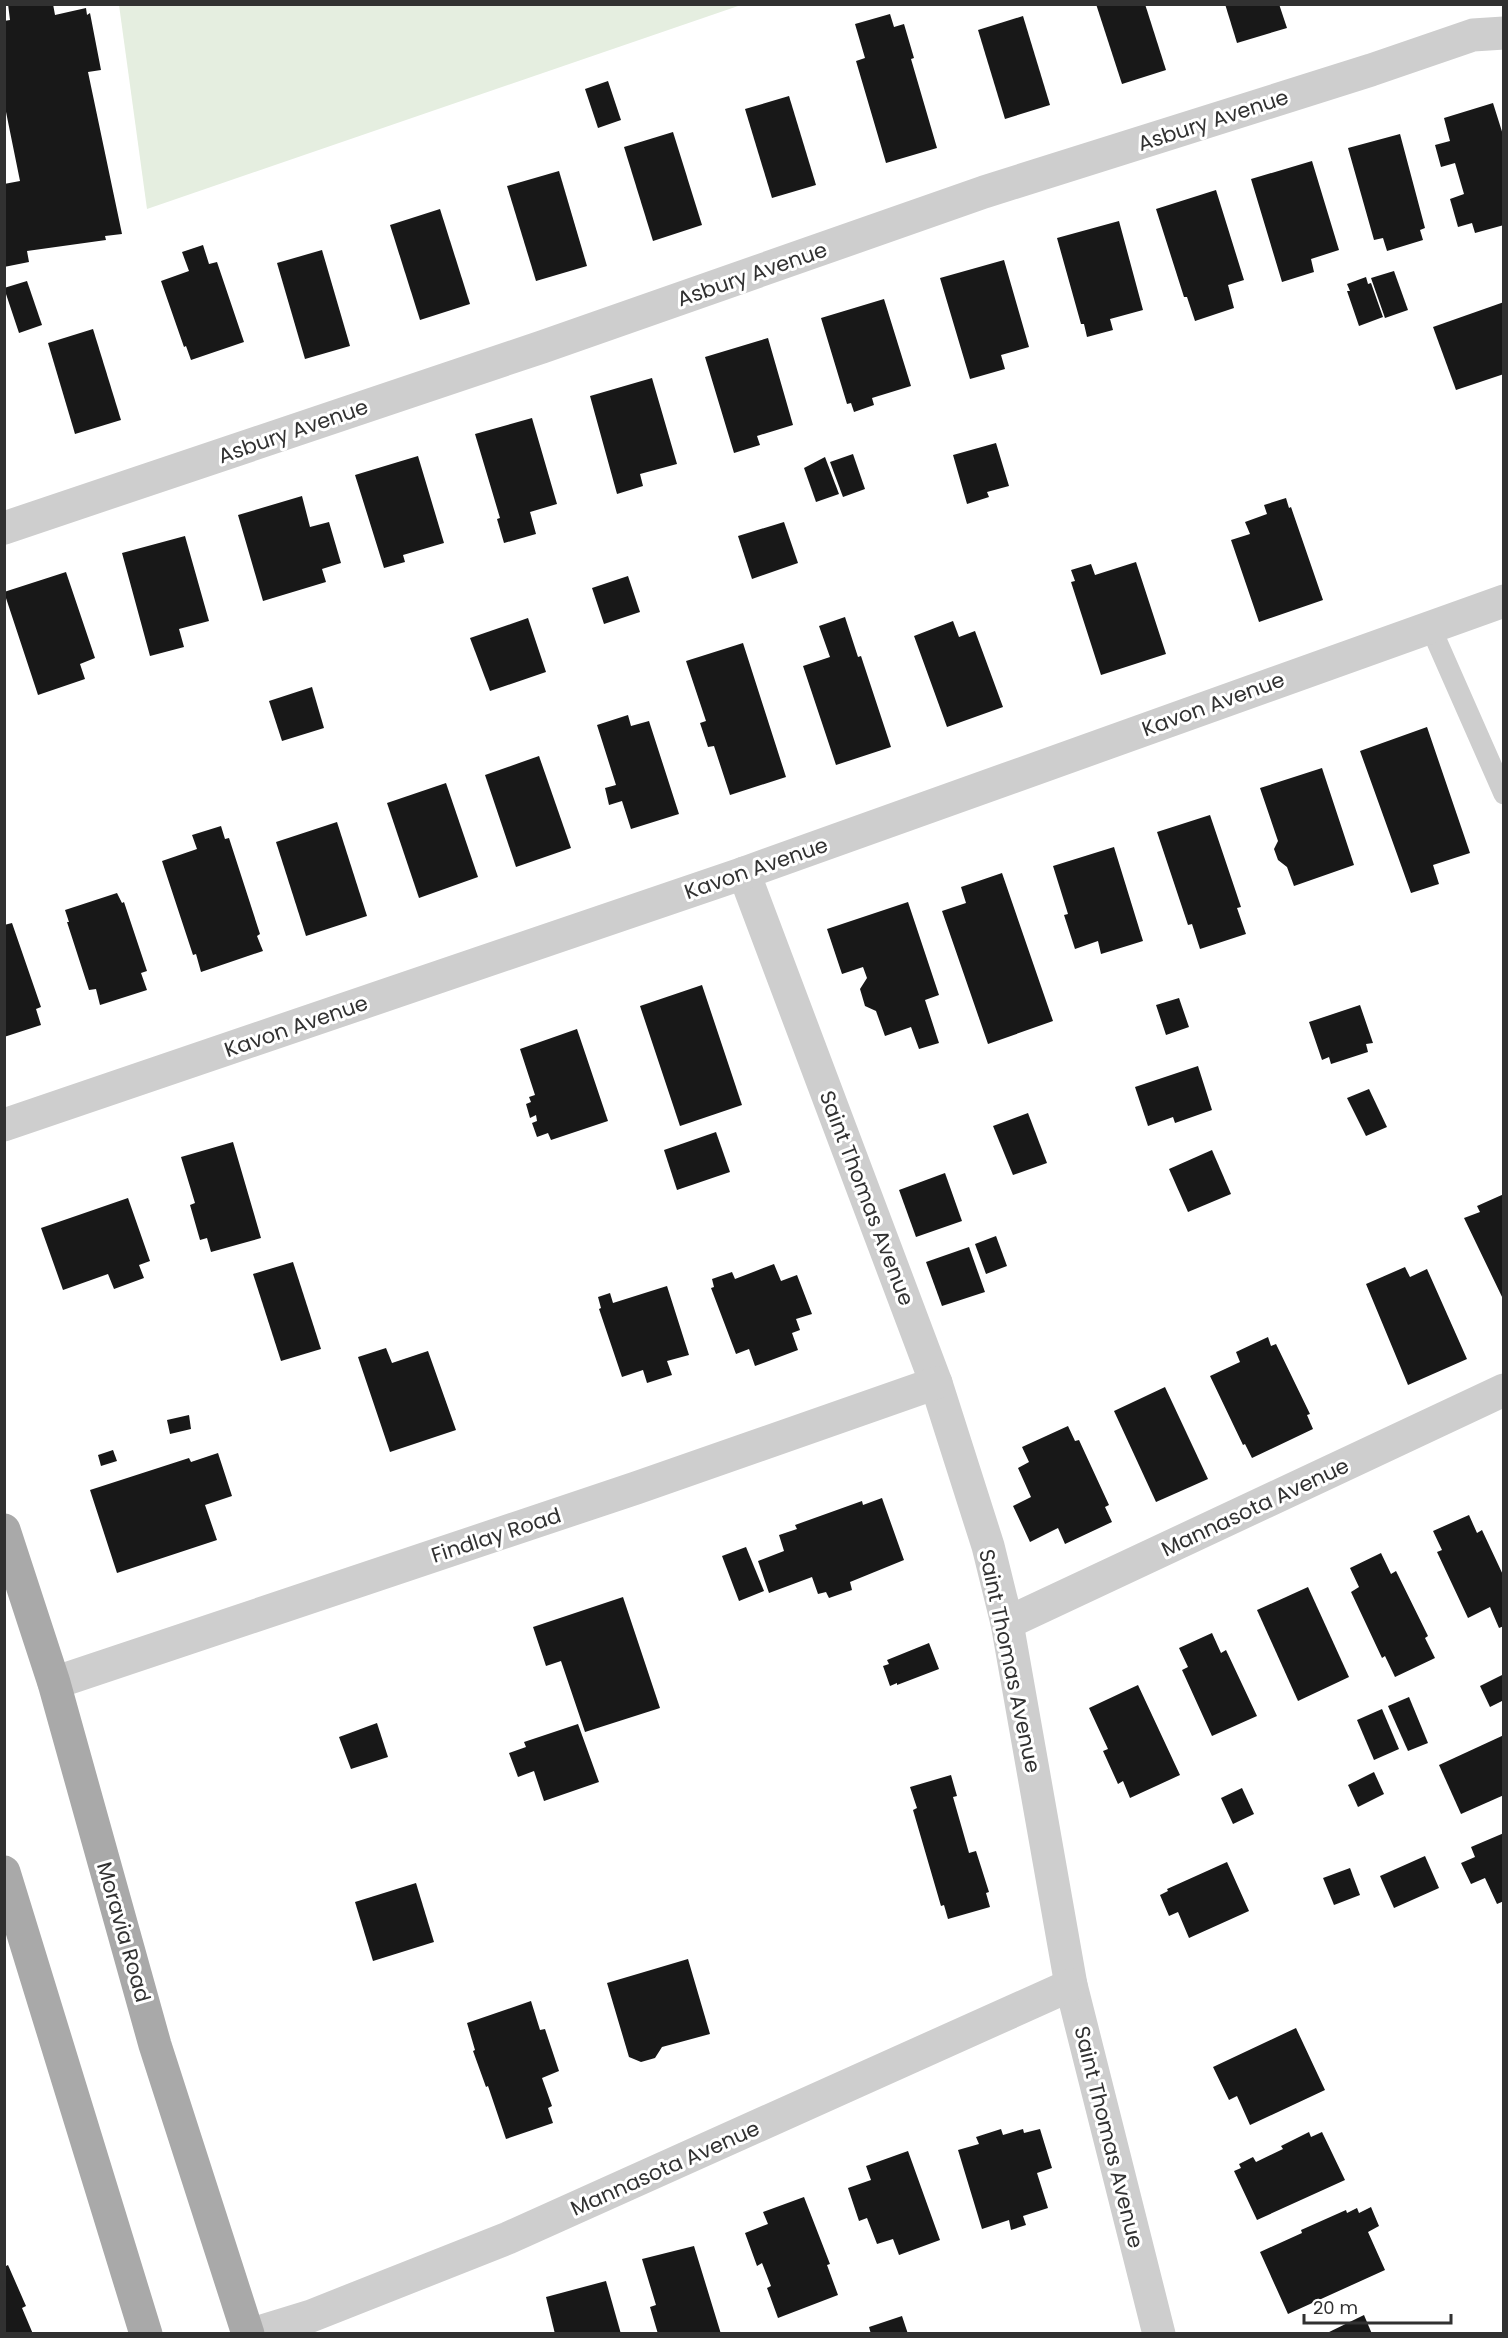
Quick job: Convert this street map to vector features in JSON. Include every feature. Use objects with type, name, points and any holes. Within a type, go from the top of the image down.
[{"type":"main road","name":"Moravia Road","points":[[4,1530],[54,1683],[155,2045],[250,2334]]},
{"type":"main road","points":[[4,1872],[146,2334]]},
{"type":"street","name":"Asbury Avenue","points":[[4,528],[542,347],[984,192],[1371,70],[1473,35],[1503,33]]},
{"type":"street","name":"Kavon Avenue","points":[[4,1125],[744,873],[1503,601]]},
{"type":"street","name":"Saint Thomas Avenue","points":[[744,873],[936,1383],[988,1546],[1007,1623],[1071,1986],[1159,2334]]},
{"type":"street","name":"Findlay Road","points":[[54,1683],[636,1488],[936,1383]]},
{"type":"street","name":"Mannasota Avenue","points":[[1007,1623],[1503,1390]]},
{"type":"street","name":"Mannasota Avenue","points":[[250,2334],[311,2316],[508,2238],[1071,1986]]},
{"type":"lane","points":[[1430,626],[1503,794]]},
{"type":"shaded area","points":[[119,4],[741,5],[147,209]]},
{"type":"building","points":[[8,4],[53,4],[55,15],[86,8],[87,15],[90,13],[101,70],[88,72],[122,234],[105,236],[106,240],[27,251],[29,262],[4,267],[4,184],[20,181],[4,102],[4,21],[10,20]]},
{"type":"building","points":[[1096,4],[1145,4],[1166,70],[1122,84]]},
{"type":"building","points":[[1225,4],[1279,4],[1287,28],[1237,43]]},
{"type":"building","points":[[890,14],[894,27],[904,24],[914,58],[911,59],[937,148],[886,163],[856,61],[865,58],[855,24]]},
{"type":"building","points":[[1023,16],[1050,105],[1005,119],[978,30]]},
{"type":"building","points":[[608,81],[621,120],[598,128],[585,89]]},
{"type":"building","points":[[789,96],[816,185],[772,198],[745,109]]},
{"type":"building","points":[[1493,103],[1504,138],[1504,225],[1475,233],[1472,223],[1458,227],[1450,199],[1464,194],[1455,163],[1441,167],[1435,145],[1450,141],[1444,118]]},
{"type":"building","points":[[673,132],[702,225],[653,241],[624,147]]},
{"type":"building","points":[[1400,134],[1425,228],[1420,230],[1423,240],[1387,251],[1383,238],[1374,240],[1348,148]]},
{"type":"building","points":[[1312,161],[1339,250],[1311,259],[1314,272],[1282,282],[1251,179]]},
{"type":"building","points":[[559,171],[587,266],[536,281],[507,186]]},
{"type":"building","points":[[1216,190],[1244,280],[1228,285],[1234,308],[1195,321],[1187,297],[1184,297],[1156,209]]},
{"type":"building","points":[[440,209],[470,304],[420,320],[390,225]]},
{"type":"building","points":[[1119,221],[1143,310],[1110,319],[1113,330],[1087,337],[1084,324],[1081,324],[1057,238]]},
{"type":"building","points":[[203,245],[209,264],[217,262],[244,342],[191,360],[186,346],[184,347],[161,281],[189,271],[182,252]]},
{"type":"building","points":[[322,250],[350,346],[305,359],[277,263]]},
{"type":"building","points":[[1004,260],[1029,347],[1001,355],[1005,369],[970,379],[940,278]]},
{"type":"building","points":[[1394,271],[1408,310],[1385,318],[1371,278]]},
{"type":"building","points":[[1366,277],[1368,284],[1371,283],[1383,317],[1359,326],[1347,291],[1350,291],[1347,284]]},
{"type":"building","points":[[27,281],[42,325],[19,333],[4,288]]},
{"type":"building","points":[[884,299],[911,386],[872,398],[874,405],[854,412],[851,403],[847,404],[821,318]]},
{"type":"building","points":[[1504,302],[1504,374],[1456,390],[1433,327]]},
{"type":"building","points":[[93,329],[121,420],[75,434],[48,343]]},
{"type":"building","points":[[768,338],[793,425],[757,436],[760,445],[734,453],[705,357]]},
{"type":"building","points":[[652,378],[677,464],[640,474],[643,486],[617,494],[590,396]]},
{"type":"building","points":[[532,418],[557,504],[530,512],[536,534],[504,543],[497,519],[500,518],[475,434]]},
{"type":"building","points":[[996,443],[1009,486],[987,492],[989,497],[967,504],[953,455]]},
{"type":"building","points":[[853,454],[865,489],[843,497],[830,462]]},
{"type":"building","points":[[418,456],[444,543],[403,555],[405,562],[384,568],[355,475]]},
{"type":"building","points":[[825,457],[839,494],[816,502],[804,468]]},
{"type":"building","points":[[302,496],[310,527],[329,522],[341,563],[322,569],[326,582],[263,601],[238,515]]},
{"type":"building","points":[[1286,498],[1323,600],[1259,622],[1231,540],[1250,534],[1245,522],[1267,514],[1264,505]]},
{"type":"building","points":[[784,522],[798,563],[752,579],[738,536]]},
{"type":"building","points":[[185,536],[209,621],[179,629],[184,647],[150,656],[122,553]]},
{"type":"building","points":[[1136,562],[1166,654],[1101,675],[1071,582],[1075,581],[1071,570],[1091,564],[1095,575]]},
{"type":"building","points":[[66,572],[95,658],[80,664],[85,679],[38,695],[4,592]]},
{"type":"building","points":[[628,576],[640,612],[604,624],[592,588]]},
{"type":"building","points":[[845,617],[858,657],[861,656],[891,747],[836,765],[803,666],[830,657],[819,626]]},
{"type":"building","points":[[528,618],[546,672],[490,691],[470,638]]},
{"type":"building","points":[[953,621],[959,637],[975,631],[1003,707],[947,727],[914,636]]},
{"type":"building","points":[[743,643],[786,777],[730,795],[714,746],[708,747],[700,723],[706,721],[686,661]]},
{"type":"building","points":[[312,687],[324,728],[282,741],[269,701]]},
{"type":"building","points":[[628,715],[631,726],[649,721],[679,814],[631,829],[622,801],[609,805],[605,788],[616,785],[597,725]]},
{"type":"building","points":[[1427,727],[1470,853],[1433,865],[1439,884],[1411,893],[1360,751]]},
{"type":"building","points":[[539,756],[571,848],[516,867],[485,775]]},
{"type":"building","points":[[1322,768],[1354,865],[1294,886],[1287,867],[1278,860],[1274,849],[1278,841],[1260,788]]},
{"type":"building","points":[[446,783],[478,877],[419,898],[387,803]]},
{"type":"building","points":[[1210,815],[1241,907],[1237,908],[1246,934],[1200,949],[1192,924],[1188,925],[1157,832]]},
{"type":"building","points":[[337,822],[367,916],[306,936],[276,842]]},
{"type":"building","points":[[221,826],[225,839],[229,838],[260,934],[257,936],[263,951],[201,972],[196,954],[193,955],[162,861],[197,849],[192,835]]},
{"type":"building","points":[[1114,847],[1143,941],[1101,954],[1098,941],[1075,949],[1064,915],[1068,914],[1053,866]]},
{"type":"building","points":[[1002,873],[1053,1021],[988,1044],[942,911],[966,903],[961,887]]},
{"type":"building","points":[[117,893],[122,903],[124,902],[147,971],[141,973],[147,990],[100,1005],[96,989],[89,990],[65,910]]},
{"type":"building","points":[[908,902],[939,995],[925,1000],[939,1043],[919,1049],[911,1027],[885,1036],[876,1011],[865,1006],[860,989],[867,978],[863,967],[842,974],[827,929]]},
{"type":"building","points":[[12,923],[41,1007],[36,1009],[41,1025],[4,1037],[4,925]]},
{"type":"building","points":[[702,985],[742,1105],[680,1126],[640,1006]]},
{"type":"building","points":[[1179,998],[1189,1027],[1166,1035],[1156,1005]]},
{"type":"building","points":[[1360,1005],[1373,1043],[1366,1044],[1368,1052],[1331,1064],[1329,1057],[1322,1060],[1309,1022]]},
{"type":"building","points":[[577,1029],[608,1121],[551,1140],[548,1133],[537,1137],[532,1123],[537,1121],[536,1115],[530,1118],[526,1104],[531,1102],[529,1097],[535,1095],[520,1049]]},
{"type":"building","points":[[1198,1066],[1212,1110],[1175,1123],[1173,1117],[1148,1126],[1135,1087]]},
{"type":"building","points":[[1369,1089],[1387,1127],[1366,1136],[1347,1098]]},
{"type":"building","points":[[1028,1113],[1047,1163],[1013,1175],[993,1126]]},
{"type":"building","points":[[716,1132],[730,1172],[677,1190],[664,1150]]},
{"type":"building","points":[[233,1142],[261,1238],[211,1252],[207,1238],[200,1240],[190,1205],[195,1203],[181,1157]]},
{"type":"building","points":[[1212,1150],[1231,1194],[1188,1212],[1169,1169]]},
{"type":"building","points":[[945,1173],[962,1221],[916,1237],[899,1190]]},
{"type":"building","points":[[1504,1194],[1504,1301],[1464,1218],[1480,1212],[1477,1206]]},
{"type":"building","points":[[128,1198],[150,1261],[139,1265],[144,1278],[114,1289],[108,1274],[63,1290],[41,1228]]},
{"type":"building","points":[[996,1236],[1007,1266],[986,1274],[975,1244]]},
{"type":"building","points":[[969,1247],[985,1292],[942,1306],[926,1262]]},
{"type":"building","points":[[293,1262],[321,1349],[281,1361],[253,1274]]},
{"type":"building","points":[[774,1264],[781,1281],[797,1275],[812,1314],[796,1319],[800,1330],[792,1333],[798,1350],[755,1366],[749,1349],[736,1354],[711,1288],[714,1287],[712,1279],[732,1272],[735,1279]]},
{"type":"building","points":[[1405,1267],[1410,1277],[1427,1269],[1467,1359],[1408,1385],[1366,1284]]},
{"type":"building","points":[[667,1286],[689,1355],[667,1361],[672,1375],[647,1383],[643,1370],[622,1377],[599,1309],[601,1308],[598,1297],[610,1293],[613,1303]]},
{"type":"building","points":[[1268,1337],[1271,1346],[1276,1344],[1310,1414],[1307,1415],[1313,1429],[1252,1458],[1245,1444],[1243,1445],[1210,1376],[1240,1362],[1236,1352]]},
{"type":"building","points":[[386,1348],[392,1363],[428,1351],[456,1430],[390,1452],[358,1357]]},
{"type":"building","points":[[1165,1387],[1208,1479],[1156,1502],[1114,1411]]},
{"type":"building","points":[[189,1415],[191,1429],[170,1434],[167,1420]]},
{"type":"building","points":[[1068,1426],[1075,1441],[1079,1440],[1109,1505],[1105,1507],[1112,1522],[1065,1544],[1058,1528],[1030,1542],[1013,1506],[1031,1497],[1018,1468],[1029,1462],[1022,1447]]},
{"type":"building","points":[[113,1450],[117,1461],[101,1466],[98,1455]]},
{"type":"building","points":[[218,1453],[232,1496],[205,1505],[217,1540],[117,1573],[90,1490],[189,1458],[191,1462]]},
{"type":"building","points":[[882,1498],[904,1560],[850,1582],[852,1590],[829,1598],[826,1592],[818,1594],[812,1577],[769,1593],[758,1561],[784,1551],[779,1535],[797,1529],[795,1525],[862,1501],[863,1505]]},
{"type":"building","points":[[1469,1515],[1477,1533],[1482,1530],[1504,1577],[1504,1626],[1499,1628],[1490,1607],[1468,1618],[1437,1552],[1442,1550],[1433,1531]]},
{"type":"building","points":[[746,1547],[764,1591],[739,1601],[722,1556]]},
{"type":"building","points":[[1381,1553],[1391,1574],[1396,1571],[1428,1636],[1425,1638],[1435,1658],[1395,1677],[1385,1656],[1382,1658],[1351,1592],[1359,1587],[1350,1568]]},
{"type":"building","points":[[1308,1587],[1349,1677],[1298,1701],[1257,1610]]},
{"type":"building","points":[[623,1597],[660,1708],[585,1732],[561,1661],[546,1666],[533,1627]]},
{"type":"building","points":[[1212,1633],[1221,1653],[1226,1650],[1257,1716],[1212,1736],[1182,1670],[1188,1667],[1179,1648]]},
{"type":"building","points":[[929,1643],[939,1669],[890,1686],[883,1666],[889,1664],[887,1660]]},
{"type":"building","points":[[1504,1674],[1504,1700],[1490,1707],[1480,1686]]},
{"type":"building","points":[[1138,1685],[1180,1775],[1130,1798],[1123,1781],[1118,1784],[1103,1751],[1108,1749],[1089,1708]]},
{"type":"building","points":[[1409,1697],[1428,1743],[1408,1751],[1388,1706]]},
{"type":"building","points":[[1382,1709],[1399,1749],[1374,1760],[1357,1720]]},
{"type":"building","points":[[377,1723],[388,1757],[351,1769],[339,1737]]},
{"type":"building","points":[[578,1724],[599,1782],[544,1801],[534,1771],[518,1777],[509,1753],[526,1747],[524,1742]]},
{"type":"building","points":[[1504,1735],[1504,1795],[1461,1814],[1439,1765]]},
{"type":"building","points":[[1374,1772],[1384,1794],[1358,1807],[1348,1785]]},
{"type":"building","points":[[951,1775],[957,1796],[953,1797],[969,1853],[976,1851],[989,1892],[986,1893],[990,1907],[948,1919],[944,1905],[941,1906],[913,1810],[917,1808],[910,1787]]},
{"type":"building","points":[[1242,1788],[1254,1814],[1233,1824],[1221,1798]]},
{"type":"building","points":[[1504,1833],[1504,1901],[1497,1904],[1485,1878],[1471,1884],[1461,1863],[1475,1857],[1471,1847]]},
{"type":"building","points":[[1425,1856],[1439,1888],[1394,1908],[1380,1876]]},
{"type":"building","points":[[1227,1862],[1249,1911],[1189,1938],[1178,1912],[1169,1916],[1160,1895],[1168,1891],[1167,1889]]},
{"type":"building","points":[[1350,1868],[1360,1895],[1334,1905],[1323,1878]]},
{"type":"building","points":[[416,1883],[434,1942],[373,1961],[355,1902]]},
{"type":"building","points":[[688,1959],[710,2034],[662,2047],[655,2058],[641,2062],[629,2057],[607,1983]]},
{"type":"building","points":[[531,2001],[540,2030],[545,2029],[559,2071],[542,2078],[552,2106],[548,2108],[553,2123],[506,2139],[473,2051],[475,2050],[467,2023]]},
{"type":"building","points":[[1296,2028],[1325,2090],[1250,2125],[1237,2096],[1229,2100],[1213,2067]]},
{"type":"building","points":[[1001,2129],[1003,2135],[1023,2129],[1024,2133],[1040,2129],[1052,2168],[1037,2173],[1048,2208],[1023,2216],[1026,2225],[1011,2230],[1009,2220],[982,2229],[958,2150],[979,2144],[976,2137]]},
{"type":"building","points":[[1309,2132],[1311,2137],[1322,2132],[1345,2180],[1257,2220],[1234,2171],[1241,2168],[1239,2164],[1253,2157],[1256,2162],[1283,2149],[1281,2146]]},
{"type":"building","points":[[908,2151],[940,2240],[899,2255],[893,2239],[877,2244],[867,2218],[859,2221],[848,2188],[871,2180],[866,2166]]},
{"type":"building","points":[[804,2197],[830,2264],[827,2265],[838,2295],[778,2318],[767,2288],[771,2286],[762,2263],[757,2266],[745,2233],[768,2224],[763,2212]]},
{"type":"building","points":[[1371,2207],[1379,2226],[1368,2232],[1385,2270],[1288,2314],[1260,2252],[1346,2210],[1347,2213],[1357,2208],[1359,2213]]},
{"type":"building","points":[[694,2246],[721,2334],[658,2334],[650,2307],[656,2305],[642,2259]]},
{"type":"building","points":[[8,2265],[26,2306],[22,2308],[33,2334],[4,2334],[4,2267]]},
{"type":"building","points":[[606,2281],[621,2334],[555,2334],[546,2297]]},
{"type":"building","points":[[1364,2315],[1372,2334],[1325,2334]]},
{"type":"building","points":[[902,2316],[908,2334],[871,2334],[869,2327]]}]
